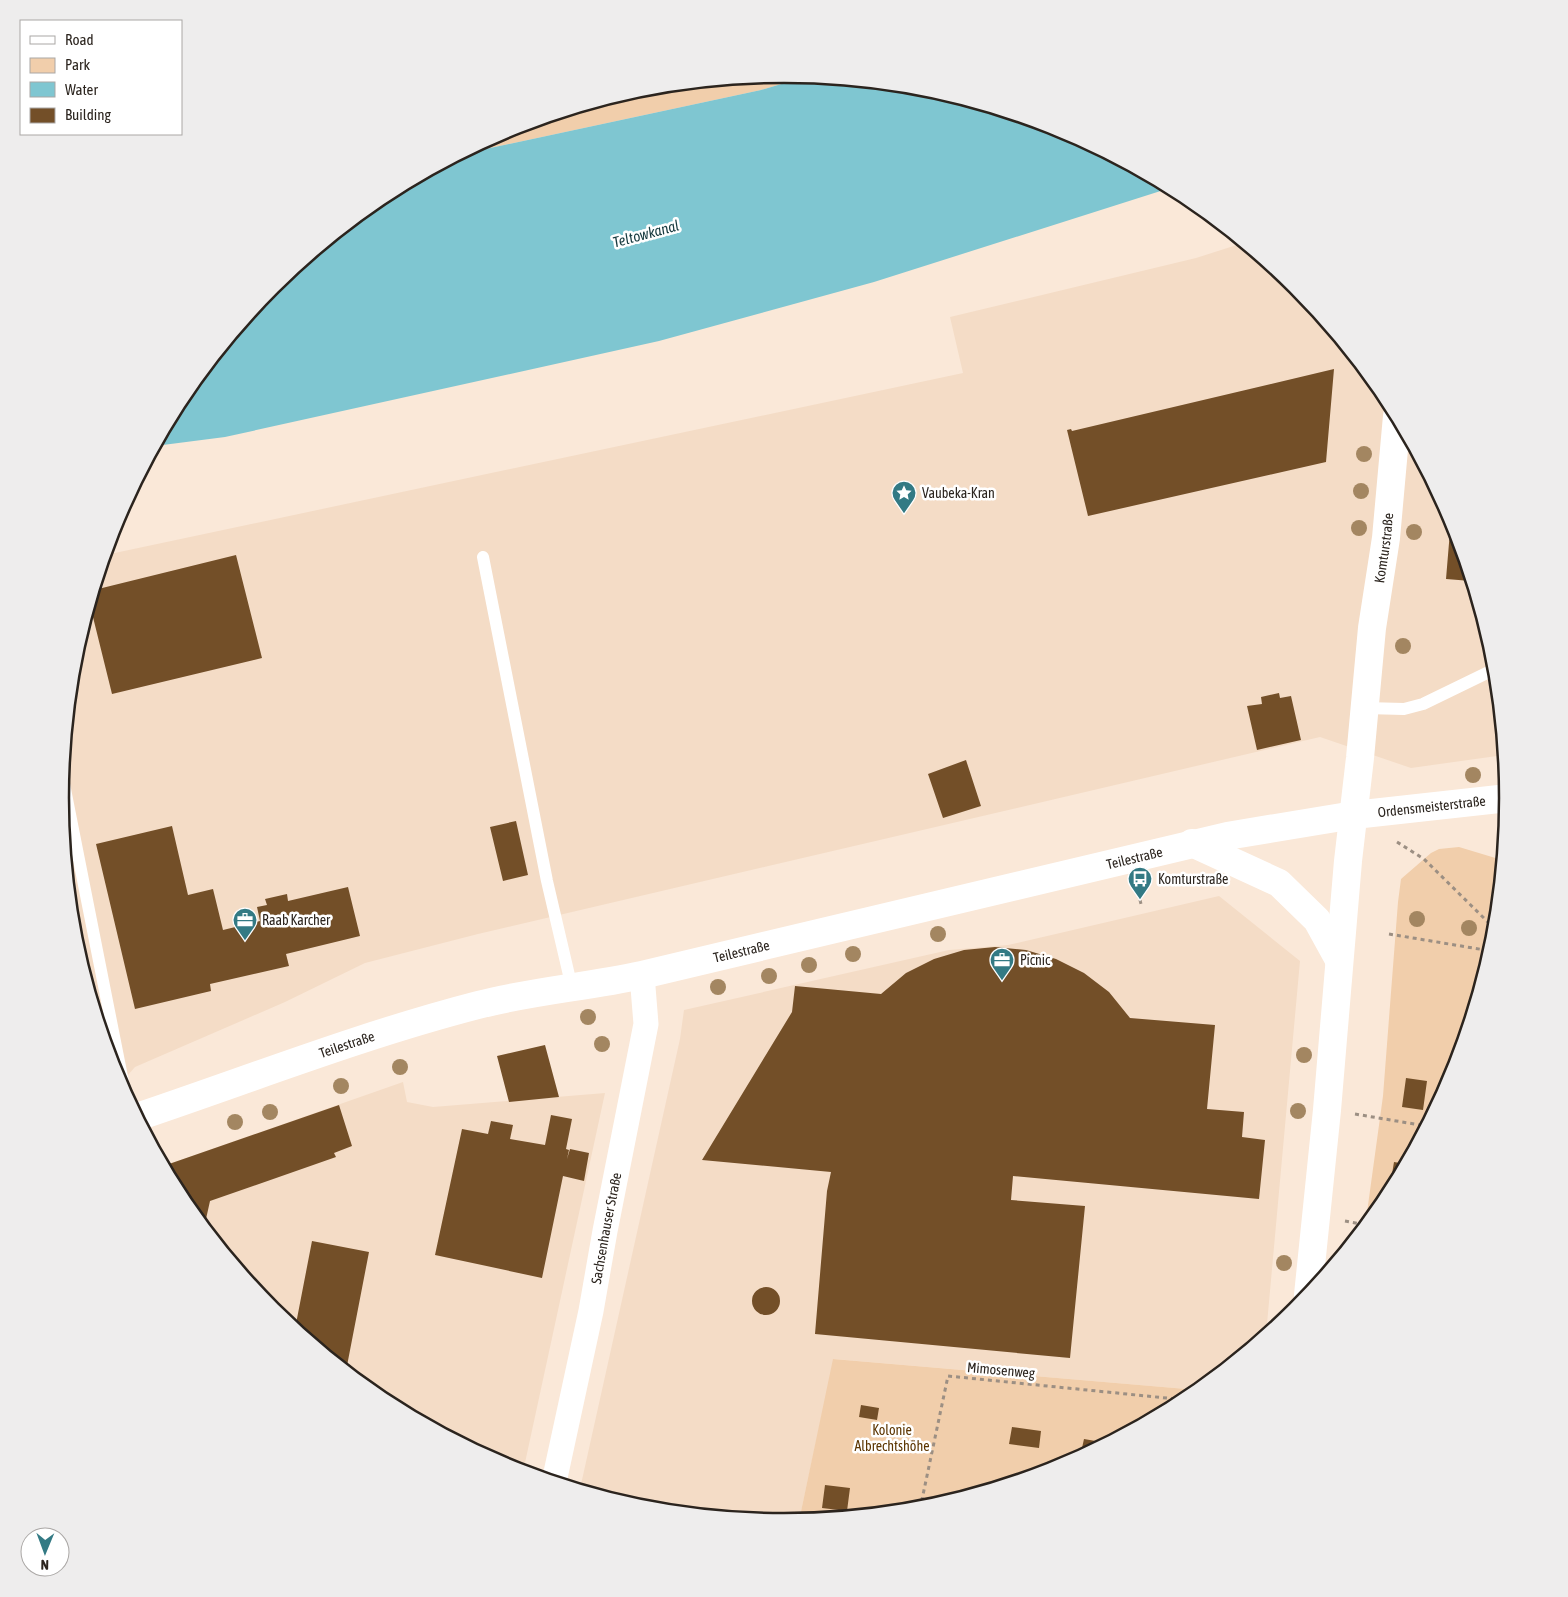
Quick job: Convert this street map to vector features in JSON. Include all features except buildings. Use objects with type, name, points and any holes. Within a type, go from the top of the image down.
[{"type":"street","name":"Komturstraße","points":[[1309,1284],[1372,628],[1386,538],[1395,428]]},
{"type":"street","name":"Ordensmeisterstraße","points":[[1354,815],[1499,799]]},
{"type":"street","name":"Teilestraße","points":[[143,1115],[343,1046],[442,1015],[507,998],[642,976],[1192,844],[1354,815]]},
{"type":"street","points":[[1192,844],[1280,883],[1317,920],[1339,960]]},
{"type":"street","name":"Sachsenhauser Straße","points":[[555,1476],[591,1311],[646,1024],[642,976]]},
{"type":"lane","points":[[483,557],[547,881],[572,988]]},
{"type":"lane","points":[[1365,708],[1404,709],[1423,704],[1488,672]]},
{"type":"lane","points":[[69,814],[110,1035]]},
{"type":"path","points":[[1410,850],[1424,859],[1488,922]]},
{"type":"path","points":[[1389,934],[1483,950]]},
{"type":"path","points":[[1327,1110],[1420,1125]]},
{"type":"path","name":"Mimosenweg","points":[[922,1500],[948,1376],[1172,1399]]},
{"type":"shaded area","points":[[1236,245],[1290,293],[1322,327],[1379,401],[1425,482],[1445,525],[1461,569],[1475,613],[1486,659],[1498,756],[1411,768],[1320,737],[478,934],[365,963],[285,1002],[135,1067],[126,1078],[93,984],[82,938],[70,845],[70,752],[75,705],[82,659],[93,613],[113,553],[963,373],[950,317],[1196,258]]},
{"type":"shaded area","points":[[1219,896],[1300,961],[1267,1326],[1219,1366],[1187,1389],[834,1359],[801,1513],[737,1512],[691,1508],[644,1500],[581,1484],[680,1039],[684,1010],[949,950],[1008,945]]},
{"type":"shaded area","points":[[403,1082],[407,1102],[433,1107],[605,1093],[525,1465],[468,1440],[426,1418],[349,1366],[312,1336],[246,1270],[189,1196],[170,1164]]},
{"type":"green space","points":[[785,83],[761,90],[486,149],[554,121],[644,97],[691,89]]},
{"type":"green space","points":[[1459,847],[1497,858],[1486,938],[1475,984],[1445,1072],[1403,1156],[1367,1212],[1383,1096],[1401,879],[1431,853],[1439,849]]},
{"type":"green space","name":"Kolonie Albrechtshöhe","points":[[833,1359],[1187,1389],[1142,1418],[1100,1440],[1014,1476],[924,1500],[877,1508],[801,1513]]},
{"type":"water","name":"Teltowkanal","points":[[785,83],[831,85],[877,89],[924,97],[969,108],[1014,121],[1058,138],[1100,157],[1161,191],[874,282],[659,341],[225,437],[163,445],[189,401],[217,363],[246,327],[278,293],[312,261],[349,231],[426,179],[486,149],[761,90]]},
{"type":"place","name":"Vaubeka-Kran","points":[[904,514]]},
{"type":"place","name":"Komturstraße","points":[[1140,900]]},
{"type":"place","name":"Raab Karcher","points":[[245,941]]},
{"type":"place","name":"Picnic","points":[[1002,981]]}]
